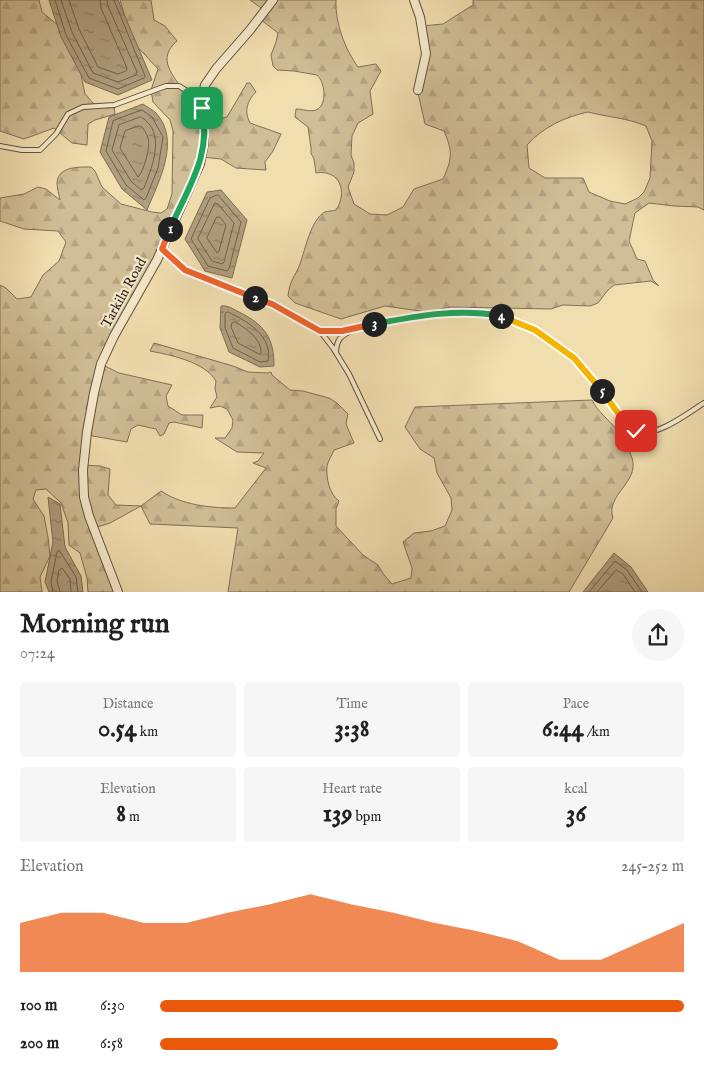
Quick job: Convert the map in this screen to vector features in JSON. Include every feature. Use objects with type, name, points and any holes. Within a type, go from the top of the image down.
[{"type":"street","name":"Tarkiln Road","points":[[118,592],[89,516],[84,497],[83,470],[87,432],[101,364],[114,336],[162,249],[200,164],[204,143],[204,118],[201,102],[205,85],[273,0]]},
{"type":"street","points":[[414,0],[420,17],[426,54],[418,90]]},
{"type":"lane","points":[[0,146],[22,150],[40,150],[56,134],[68,114],[83,107],[114,105],[166,86],[179,86],[187,91],[202,108]]},
{"type":"lane","points":[[162,249],[185,270],[272,304],[320,331],[336,352],[349,374],[380,439]]},
{"type":"lane","points":[[320,331],[342,331],[412,317],[447,313],[479,312],[506,317],[535,330],[574,358],[612,403],[625,423],[636,431],[650,432],[664,428],[704,403]]},
{"type":"lane","points":[[336,352],[336,343],[342,336],[354,329]]},
{"type":"green space","points":[[0,0],[39,0],[42,12],[65,31],[80,70],[85,94],[93,103],[100,107],[109,108],[114,105],[115,114],[88,124],[87,145],[72,143],[54,128],[24,139],[0,131]]},
{"type":"green space","points":[[120,0],[151,0],[154,20],[165,26],[177,41],[168,54],[167,61],[169,67],[185,93],[203,94],[204,118],[220,119],[227,117],[247,83],[250,83],[256,92],[247,106],[250,123],[281,134],[265,162],[266,170],[236,168],[221,159],[202,157],[157,258],[101,364],[119,373],[172,385],[166,396],[168,406],[182,415],[203,415],[202,428],[174,422],[169,423],[164,434],[160,436],[156,429],[138,425],[131,429],[127,442],[87,435],[84,465],[110,469],[108,495],[116,505],[141,506],[110,523],[94,528],[117,592],[88,592],[87,578],[80,553],[69,545],[68,523],[61,503],[46,489],[36,490],[33,499],[44,516],[50,556],[40,577],[42,592],[0,592],[0,285],[17,299],[31,297],[43,275],[59,261],[66,242],[58,231],[24,229],[0,221],[0,198],[24,194],[38,187],[46,189],[60,200],[57,185],[58,177],[65,170],[81,167],[91,167],[95,171],[102,187],[121,204],[161,213],[167,209],[172,194],[173,131],[170,120],[153,102],[151,90],[158,69],[132,41]]},
{"type":"green space","points":[[250,0],[336,0],[339,27],[353,60],[358,67],[376,64],[381,71],[370,91],[373,114],[358,123],[352,136],[351,155],[354,163],[354,172],[348,187],[354,204],[370,214],[387,215],[403,207],[414,189],[443,179],[450,161],[449,145],[444,131],[425,124],[418,93],[425,59],[422,26],[443,24],[473,5],[473,0],[704,0],[704,210],[698,207],[649,203],[635,213],[629,241],[637,259],[645,261],[653,280],[659,286],[651,281],[614,285],[598,303],[590,306],[563,305],[551,309],[451,307],[427,312],[385,306],[341,319],[295,303],[288,296],[289,290],[309,235],[320,216],[325,212],[336,210],[340,203],[341,189],[340,183],[336,178],[324,173],[316,173],[308,127],[295,117],[296,109],[314,111],[320,107],[324,99],[324,93],[320,78],[317,75],[277,70],[273,66],[271,55],[278,33],[260,19],[264,10]],"holes":[[[588,112],[625,119],[646,126],[652,141],[650,178],[644,192],[638,198],[625,204],[610,201],[589,192],[583,178],[545,178],[529,168],[527,145],[533,139],[555,124]]]},
{"type":"green space","points":[[154,343],[248,372],[271,372],[290,390],[303,391],[329,398],[348,414],[346,424],[354,443],[334,450],[327,466],[329,485],[339,501],[336,509],[336,526],[363,555],[378,565],[392,584],[411,578],[412,568],[403,542],[414,533],[431,531],[445,526],[452,510],[451,498],[437,473],[434,458],[420,449],[405,427],[415,407],[592,400],[626,443],[631,454],[633,467],[631,474],[614,502],[613,518],[569,592],[228,592],[238,528],[150,524],[141,506],[161,491],[187,503],[235,508],[266,468],[253,463],[258,461],[264,453],[237,452],[215,438],[225,438],[232,428],[233,420],[227,409],[220,406],[210,408],[217,397],[216,381],[211,374],[187,360],[150,351]]},
{"type":"water","points":[[49,0],[118,0],[152,80],[118,95],[85,82],[61,37]]},
{"type":"water","points":[[143,104],[156,113],[167,135],[167,148],[162,174],[147,210],[122,189],[100,152],[109,117]]},
{"type":"water","points":[[221,190],[247,220],[232,278],[205,271],[185,239],[207,192]]},
{"type":"water","points":[[221,306],[233,309],[262,327],[270,340],[274,356],[274,366],[260,367],[229,352],[220,328]]},
{"type":"water","points":[[48,497],[60,504],[65,547],[81,576],[83,592],[49,592],[45,582],[53,542]]},
{"type":"water","points":[[614,553],[631,567],[648,592],[583,592]]},
{"type":"route","points":[[202,108],[204,143],[200,164],[162,249],[185,270],[272,304],[320,331],[342,331],[412,317],[447,313],[479,312],[506,317],[535,330],[574,358],[612,403],[625,423],[636,431]]}]
